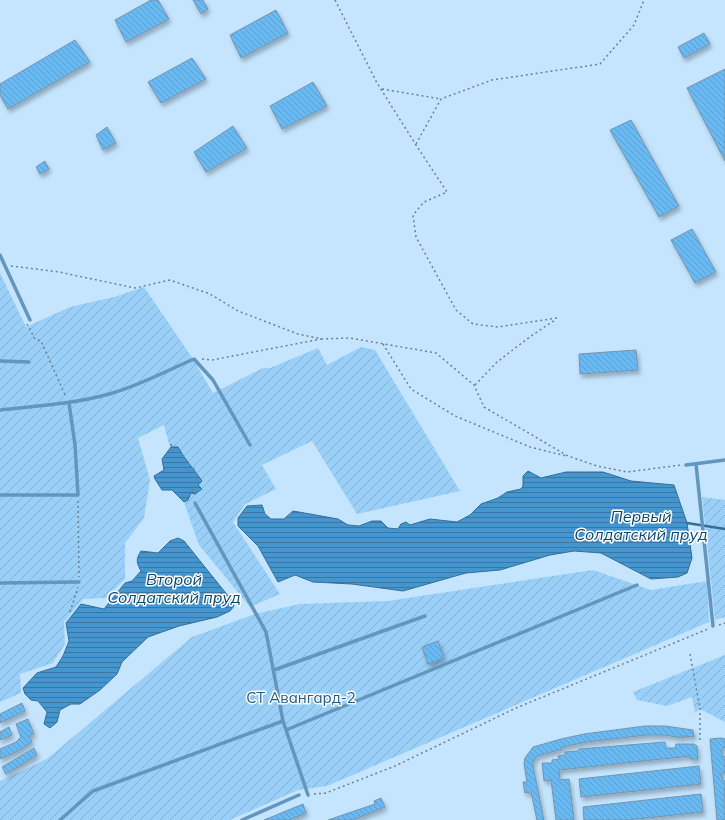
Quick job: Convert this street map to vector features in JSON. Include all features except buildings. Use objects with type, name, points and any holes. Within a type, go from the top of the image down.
[{"type":"lane","points":[[0,255],[30,320]]},
{"type":"lane","points":[[0,410],[69,403],[109,394],[136,386],[194,359],[213,380],[250,445]]},
{"type":"lane","points":[[0,361],[28,362]]},
{"type":"lane","points":[[0,495],[78,495],[75,445],[69,403]]},
{"type":"lane","points":[[686,465],[725,460]]},
{"type":"lane","points":[[696,464],[713,626]]},
{"type":"lane","points":[[194,503],[266,632],[283,721],[308,795]]},
{"type":"lane","points":[[0,583],[79,582]]},
{"type":"lane","points":[[286,730],[636,585]]},
{"type":"lane","points":[[274,670],[425,616]]},
{"type":"lane","points":[[60,820],[93,791],[283,721]]},
{"type":"lane","points":[[242,820],[299,795]]},
{"type":"path","points":[[335,0],[381,88],[447,192],[424,202],[413,215],[416,237],[456,310],[473,324],[498,327],[557,318],[497,362],[474,385]]},
{"type":"path","points":[[381,88],[441,100],[492,80],[600,64],[634,25],[644,0]]},
{"type":"path","points":[[416,145],[441,100]]},
{"type":"path","points":[[5,265],[59,272],[135,288],[170,280],[210,294],[238,311],[298,334],[322,339]]},
{"type":"path","points":[[30,320],[27,324],[35,339],[41,341],[69,403]]},
{"type":"path","points":[[194,359],[212,360],[322,339],[350,338],[436,353],[474,385],[484,407],[568,456]]},
{"type":"path","points":[[383,344],[411,389],[455,416],[530,447],[568,456],[597,466],[627,472],[686,465]]},
{"type":"path","points":[[171,444],[173,451]]},
{"type":"path","points":[[188,471],[196,468]]},
{"type":"path","points":[[196,479],[200,484]]},
{"type":"path","points":[[192,489],[195,494]]},
{"type":"path","points":[[70,612],[79,582],[78,495]]},
{"type":"path","points":[[308,795],[326,793],[395,766],[516,708],[713,626],[725,623]]},
{"type":"path","points":[[690,654],[700,709],[700,742]]},
{"type":"green space","points":[[0,273],[26,327],[70,307],[114,297],[144,287],[191,356],[213,393],[263,368],[270,368],[318,348],[327,365],[361,347],[375,350],[460,491],[357,514],[312,441],[262,465],[276,489],[245,504],[233,522],[280,594],[250,607],[199,545],[186,508],[164,425],[138,438],[150,480],[144,518],[125,543],[125,579],[106,598],[83,599],[64,622],[65,644],[53,663],[20,674],[21,693],[0,702]]},
{"type":"green space","points":[[702,497],[725,500],[725,617],[715,620]]},
{"type":"green space","name":"СТ Авангард-2","points":[[593,570],[651,590],[707,581],[709,622],[327,786],[298,790],[230,820],[0,820],[0,781],[47,759],[192,637],[255,614],[300,604],[388,601]]},
{"type":"green space","points":[[725,655],[725,722],[700,709],[695,713],[692,697],[667,706],[637,700],[633,692]]},
{"type":"water","points":[[171,447],[178,447],[202,481],[198,485],[202,489],[195,494],[191,493],[188,500],[184,502],[172,490],[162,490],[154,476],[164,470],[162,459]]},
{"type":"water","name":"Первый Солдатский пруд","points":[[528,471],[541,478],[566,472],[603,472],[631,481],[674,485],[687,523],[692,558],[687,573],[678,577],[651,579],[601,553],[574,551],[550,555],[500,570],[466,573],[403,591],[352,584],[313,582],[295,575],[278,582],[258,546],[238,526],[238,518],[247,506],[262,505],[265,514],[271,519],[284,519],[293,511],[338,519],[348,525],[359,526],[372,521],[381,521],[388,528],[398,529],[401,524],[406,522],[410,525],[430,519],[457,522],[470,515],[481,504],[498,498],[507,492],[521,489],[523,486],[523,476]]},
{"type":"water","name":"Второй Солдатский пруд","points":[[178,538],[184,541],[233,602],[234,606],[230,611],[217,617],[179,626],[148,637],[122,662],[117,674],[100,690],[80,704],[71,704],[60,710],[57,722],[50,728],[44,724],[47,712],[38,701],[31,700],[25,694],[23,688],[37,673],[56,667],[63,656],[69,641],[66,623],[81,604],[104,609],[125,583],[132,581],[141,571],[137,561],[141,551],[158,553],[170,541]]},
{"type":"waterway","points":[[687,523],[725,529]]}]
